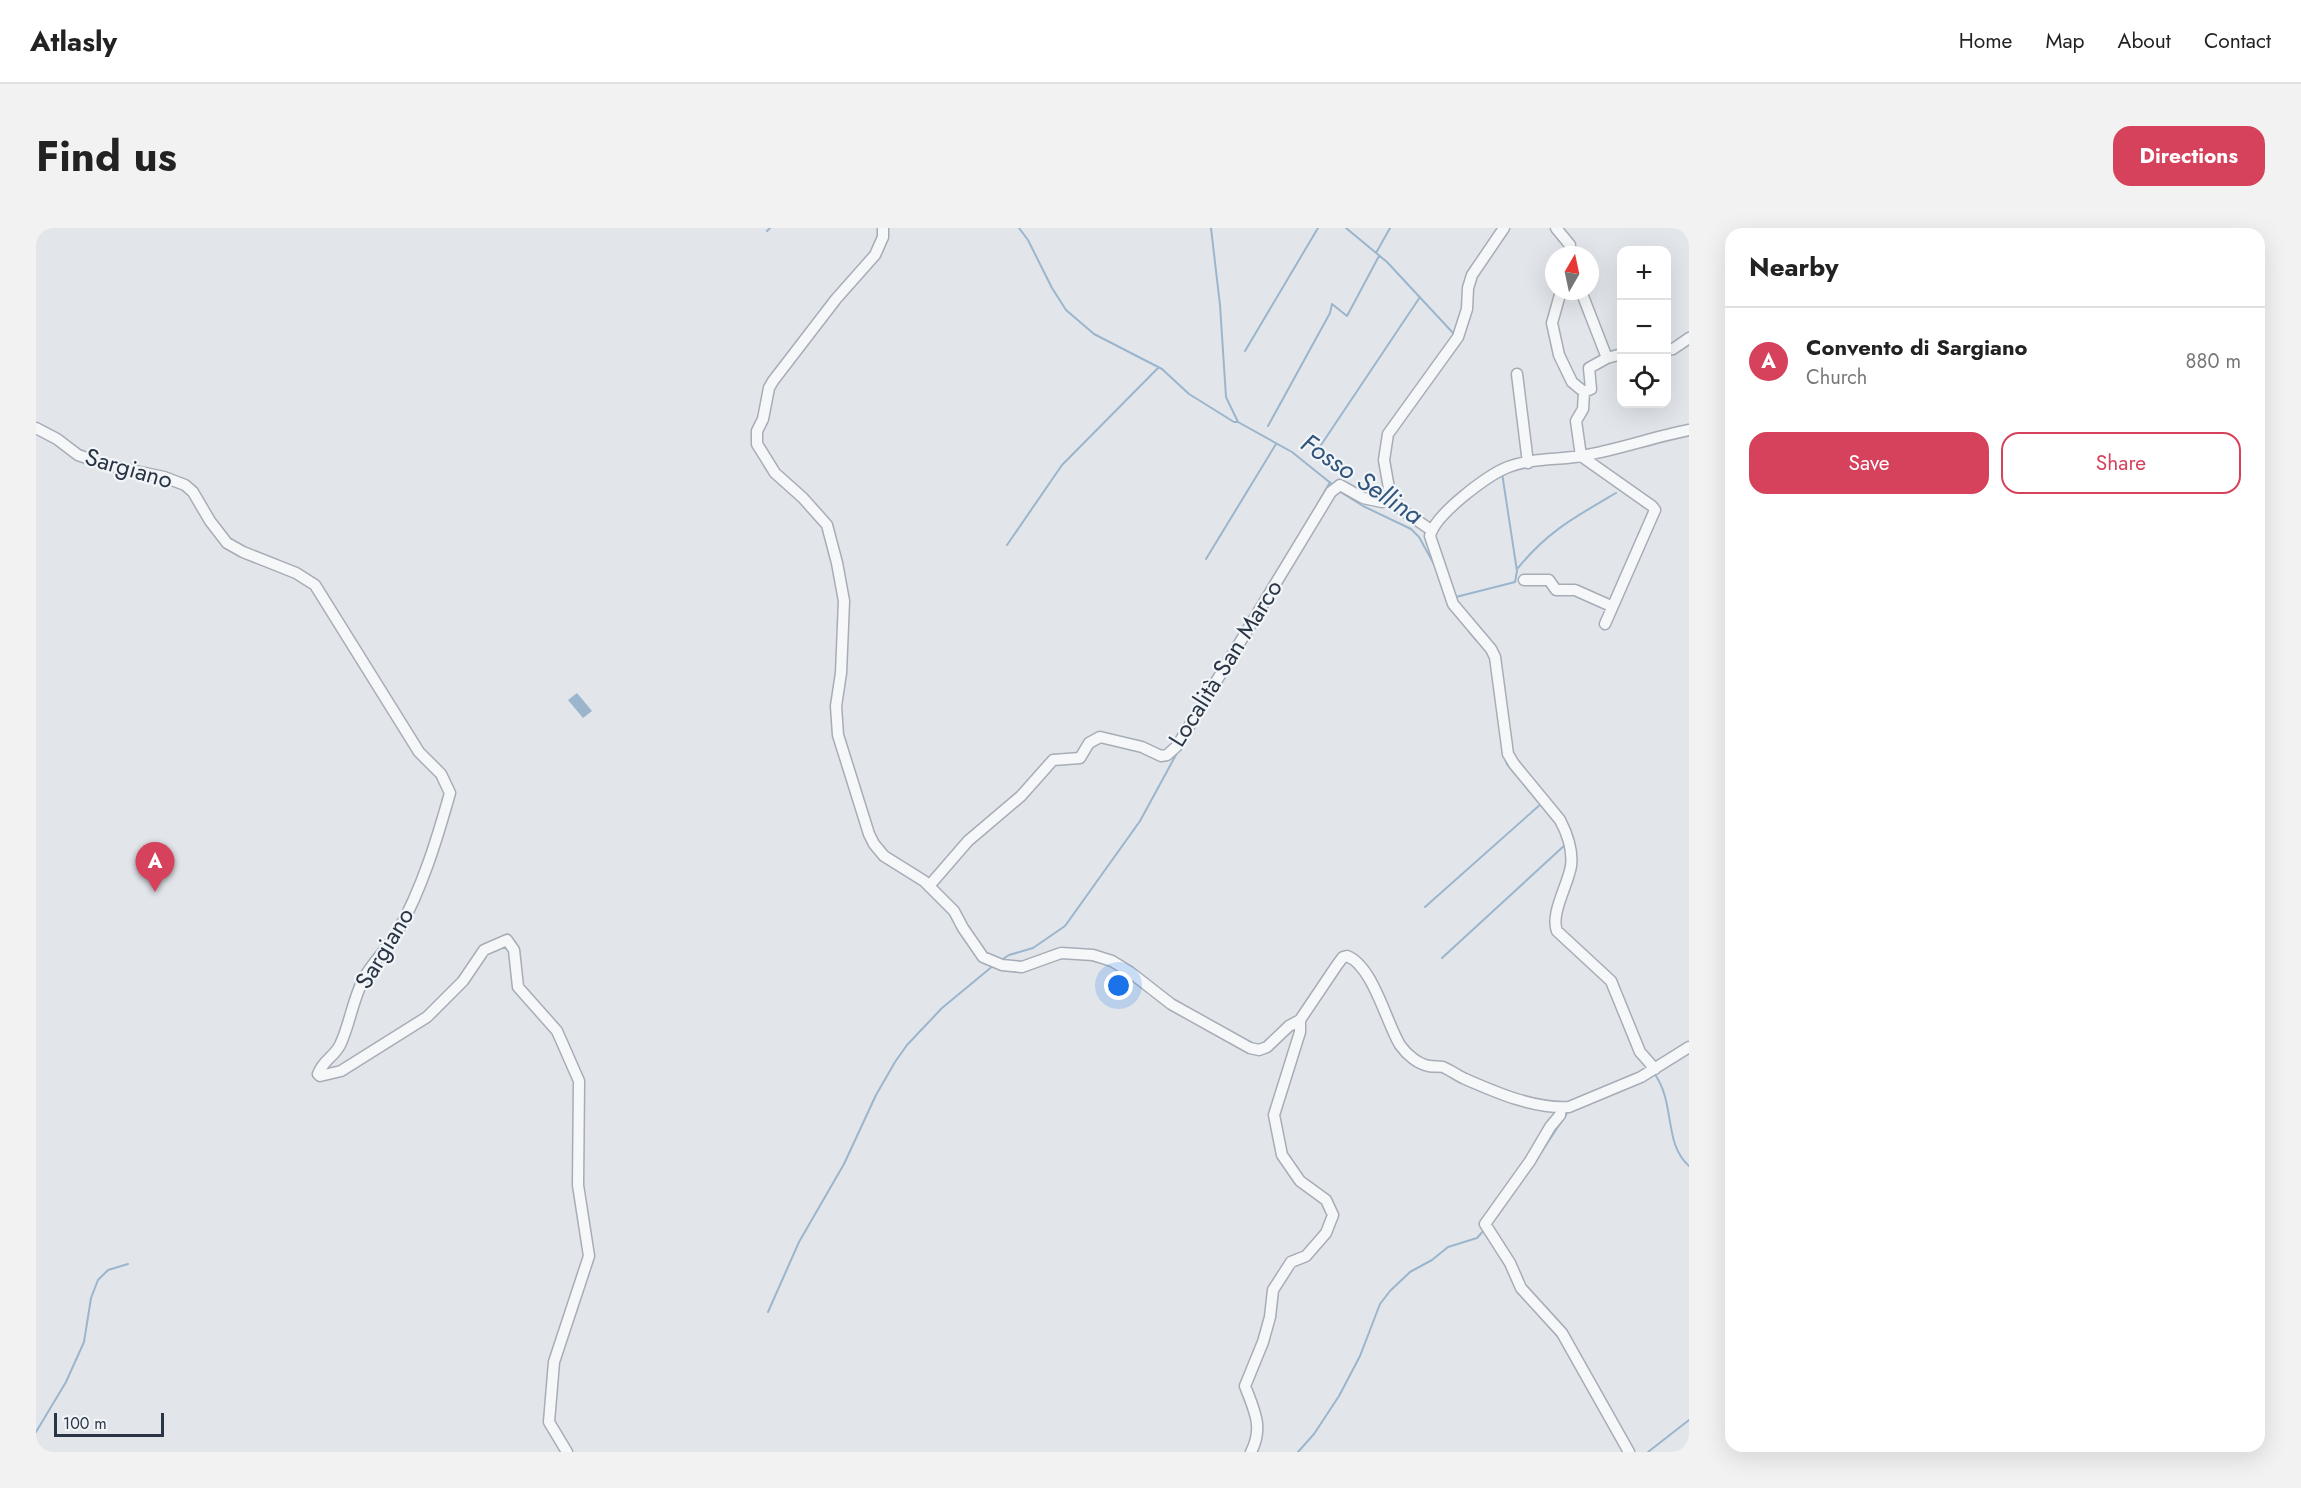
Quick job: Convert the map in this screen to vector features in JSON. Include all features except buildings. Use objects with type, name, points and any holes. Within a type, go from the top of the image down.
[{"type":"street","points":[[883,228],[883,237],[875,255],[836,299],[769,388],[765,411],[756,438],[760,450],[775,473],[803,498],[827,525],[844,601],[841,673],[836,706],[838,735],[869,834],[884,856],[929,886],[954,911],[984,957],[1002,965],[1022,967],[1061,953],[1093,954],[1112,961],[1171,1004],[1250,1048],[1259,1050],[1267,1047],[1289,1026],[1300,1020],[1337,965],[1343,957],[1347,956],[1353,958],[1365,973],[1401,1046],[1413,1059],[1429,1066],[1442,1067],[1462,1078],[1521,1101],[1561,1108],[1569,1107],[1652,1071],[1689,1047]]},
{"type":"street","points":[[1431,530],[1402,510],[1390,494],[1384,460],[1388,434],[1458,337],[1467,309],[1468,288],[1472,275],[1504,228]]},
{"type":"street","points":[[1556,228],[1570,246]]},
{"type":"street","points":[[1558,300],[1552,323],[1559,355],[1572,382],[1584,392]]},
{"type":"street","points":[[1584,300],[1607,358]]},
{"type":"street","points":[[1671,349],[1689,338]]},
{"type":"street","points":[[1584,392],[1591,389],[1589,368],[1617,355]]},
{"type":"street","points":[[1516,374],[1528,463]]},
{"type":"street","points":[[1584,392],[1583,409],[1576,422],[1581,456],[1655,510],[1605,624]]},
{"type":"street","name":"Sargiano","points":[[36,428],[57,439],[78,455],[107,465],[164,477],[185,485],[193,492],[210,521],[227,543],[243,552],[296,573],[315,585],[418,752],[441,774],[450,793],[412,905],[397,933],[365,977],[353,1000],[348,1025],[339,1048],[321,1065],[318,1074],[320,1076],[341,1071],[427,1017],[463,981],[484,950],[507,940],[514,950],[518,987],[556,1031],[579,1081],[578,1185],[588,1256],[554,1362],[549,1422],[567,1452]]},
{"type":"street","points":[[1652,1071],[1640,1052],[1611,981],[1561,936],[1555,926],[1556,914],[1563,897],[1571,863],[1565,831],[1560,820],[1510,760],[1495,657],[1453,604],[1431,541],[1431,530],[1454,505],[1491,477],[1509,467],[1581,456],[1689,430]]},
{"type":"street","name":"Località San Marco","points":[[929,886],[968,841],[1021,796],[1053,760],[1080,758],[1089,743],[1100,737],[1142,747],[1161,756],[1167,755],[1177,746],[1330,492],[1340,485],[1363,498],[1382,502],[1390,494]]},
{"type":"street","points":[[1524,580],[1549,580],[1556,590],[1575,590],[1611,606]]},
{"type":"street","points":[[1251,1452],[1258,1440],[1259,1427],[1245,1386],[1263,1342],[1270,1317],[1273,1290],[1291,1262],[1306,1256],[1326,1233],[1333,1215],[1326,1200],[1300,1181],[1282,1155],[1274,1115],[1300,1032],[1300,1020]]},
{"type":"street","points":[[1561,1108],[1560,1114],[1550,1126],[1487,1227],[1510,1263],[1521,1288],[1562,1333],[1629,1452]]},
{"type":"water","points":[[577,693],[592,711],[583,718],[568,700]]},
{"type":"waterway","points":[[767,231],[770,228]]},
{"type":"waterway","points":[[1019,228],[1028,240],[1052,288],[1066,310],[1094,334],[1162,369],[1189,394],[1234,422],[1238,422]]},
{"type":"waterway","name":"Fosso Sellina","points":[[1211,228],[1220,305],[1226,397],[1238,422],[1292,452],[1333,485]]},
{"type":"waterway","points":[[1245,351],[1318,228]]},
{"type":"waterway","points":[[1346,228],[1387,262],[1454,334]]},
{"type":"waterway","points":[[1376,253],[1390,228]]},
{"type":"waterway","points":[[1268,426],[1330,313],[1332,304],[1347,316],[1379,256]]},
{"type":"waterway","points":[[1317,451],[1420,297]]},
{"type":"waterway","points":[[1007,545],[1062,465],[1158,368]]},
{"type":"waterway","points":[[1206,559],[1276,444]]},
{"type":"waterway","points":[[1456,597],[1515,582],[1517,571],[1502,473]]},
{"type":"waterway","points":[[1317,505],[1330,482]]},
{"type":"waterway","name":"Fosso Sellina","points":[[1339,491],[1363,506],[1411,529],[1419,537],[1435,566]]},
{"type":"waterway","points":[[1518,568],[1551,534],[1616,493]]},
{"type":"waterway","name":"Fosso Sellina","points":[[1464,625],[1477,641]]},
{"type":"waterway","name":"Fosso Sellina","points":[[1502,749],[1507,764],[1531,793]]},
{"type":"waterway","points":[[1001,960],[1009,955],[1033,948],[1065,926],[1140,821],[1177,753]]},
{"type":"waterway","points":[[1425,907],[1542,803]]},
{"type":"waterway","points":[[1442,958],[1566,844]]},
{"type":"waterway","points":[[768,1312],[799,1242],[844,1164],[876,1095],[895,1062],[907,1045],[942,1008],[994,965]]},
{"type":"waterway","name":"Fosso Sellina","points":[[1654,1073],[1665,1097],[1676,1146],[1681,1157],[1689,1166]]},
{"type":"waterway","points":[[1527,1174],[1567,1113]]},
{"type":"waterway","points":[[1492,1223],[1503,1208]]},
{"type":"waterway","points":[[1298,1452],[1314,1434],[1339,1396],[1360,1356],[1380,1304],[1390,1291],[1410,1272],[1432,1260],[1448,1247],[1477,1238],[1485,1229]]},
{"type":"waterway","points":[[36,1432],[66,1382],[84,1342],[91,1298],[98,1280],[108,1270],[128,1264]]},
{"type":"waterway","points":[[1648,1452],[1689,1420]]},
{"type":"place","name":"Convento di Sargiano","points":[[155,892]]}]
